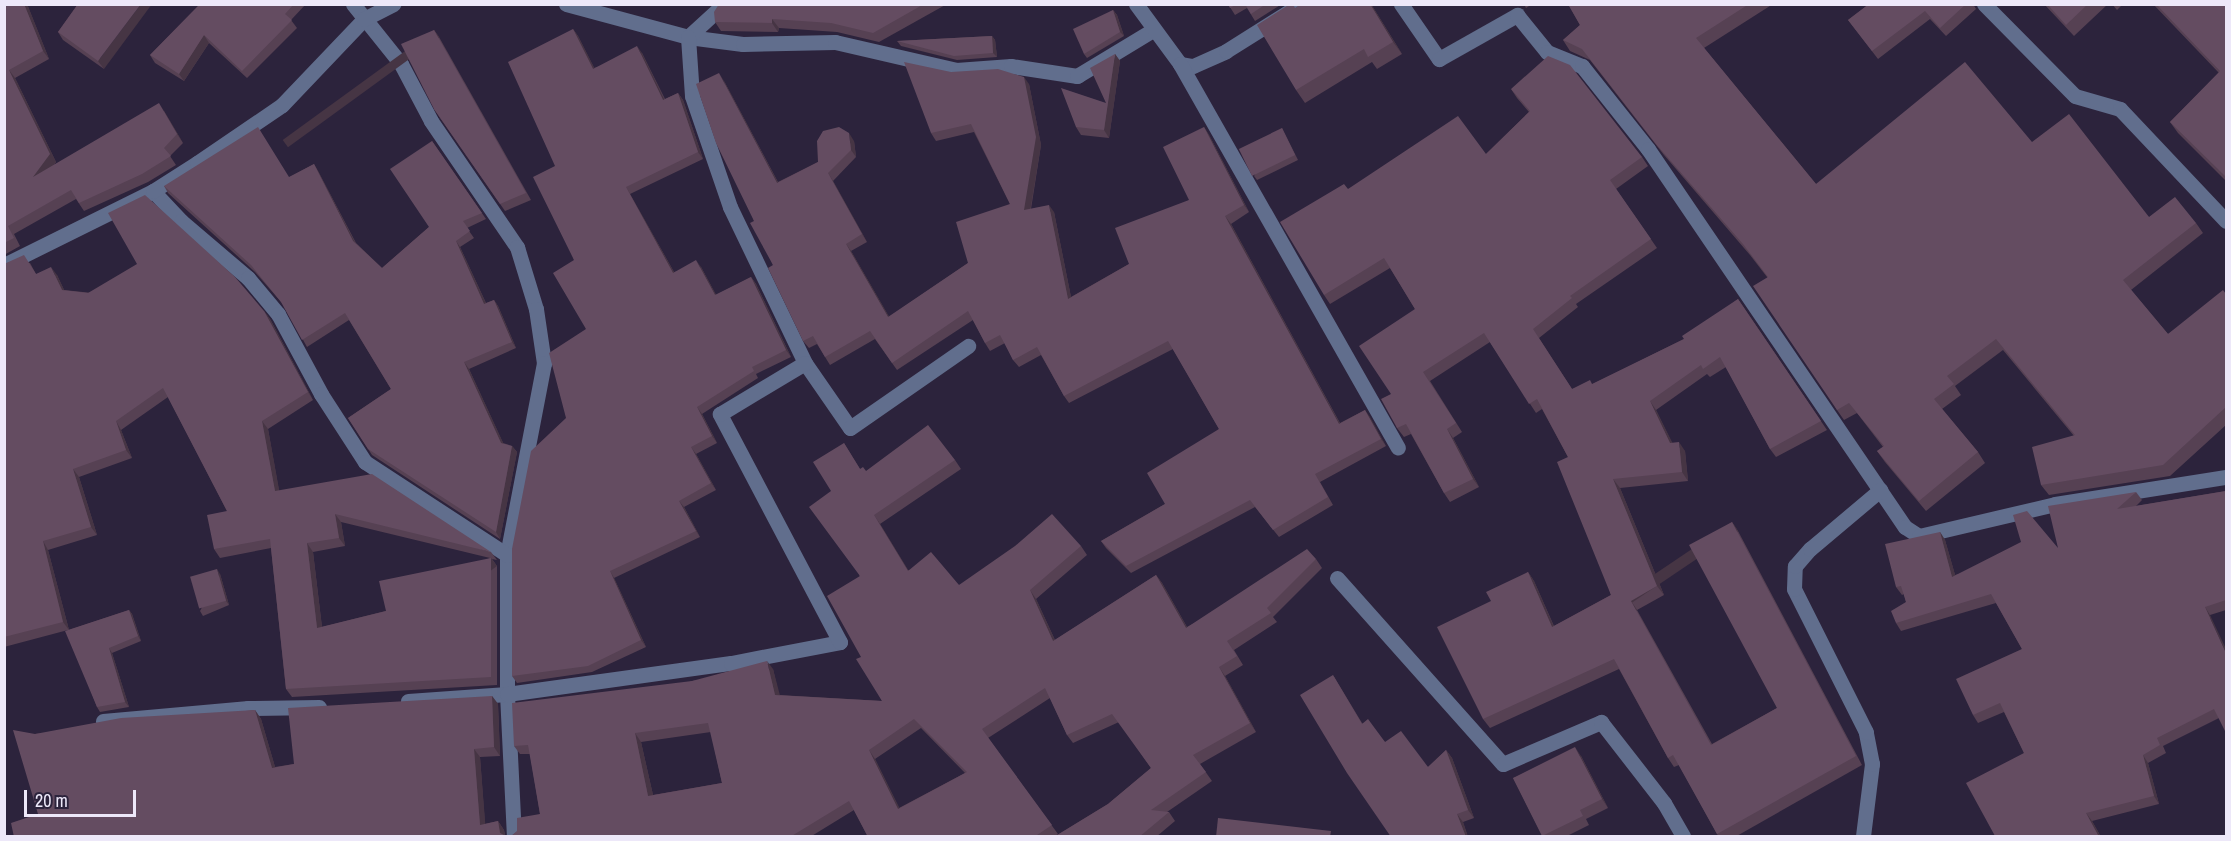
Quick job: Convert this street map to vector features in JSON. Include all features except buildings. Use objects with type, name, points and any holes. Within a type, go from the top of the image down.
[{"type":"street","points":[[353,4],[401,64],[431,121],[518,247],[536,309],[544,363],[507,555],[507,693],[514,837]]},
{"type":"street","points":[[4,264],[153,191],[282,105],[364,19],[393,4]]},
{"type":"street","points":[[566,4],[688,37],[743,44],[835,42],[956,70],[1011,66],[1077,76],[1153,30]]},
{"type":"street","points":[[688,37],[724,4]]},
{"type":"street","points":[[1136,4],[1180,64],[1398,447]]},
{"type":"street","points":[[1180,64],[1193,66],[1204,63],[1301,4]]},
{"type":"street","points":[[1401,4],[1439,58],[1517,15],[1547,52],[1582,66],[1648,149],[1905,527],[1919,536],[2055,504],[2226,477]]},
{"type":"street","points":[[1984,4],[2075,96],[2120,109],[2226,221]]},
{"type":"street","points":[[688,37],[692,96],[730,207],[805,363],[850,428],[968,345]]},
{"type":"street","points":[[153,191],[181,221],[248,278],[278,314],[321,394],[365,462],[507,555]]},
{"type":"street","points":[[389,702],[507,693],[731,663],[840,642],[720,414],[805,363]]},
{"type":"street","points":[[1863,837],[1872,764],[1866,732],[1794,589],[1796,566],[1810,549],[1880,490]]},
{"type":"street","points":[[1337,578],[1503,764],[1601,722],[1664,803],[1683,837]]},
{"type":"street","points":[[83,725],[126,717],[226,710],[330,707]]}]
